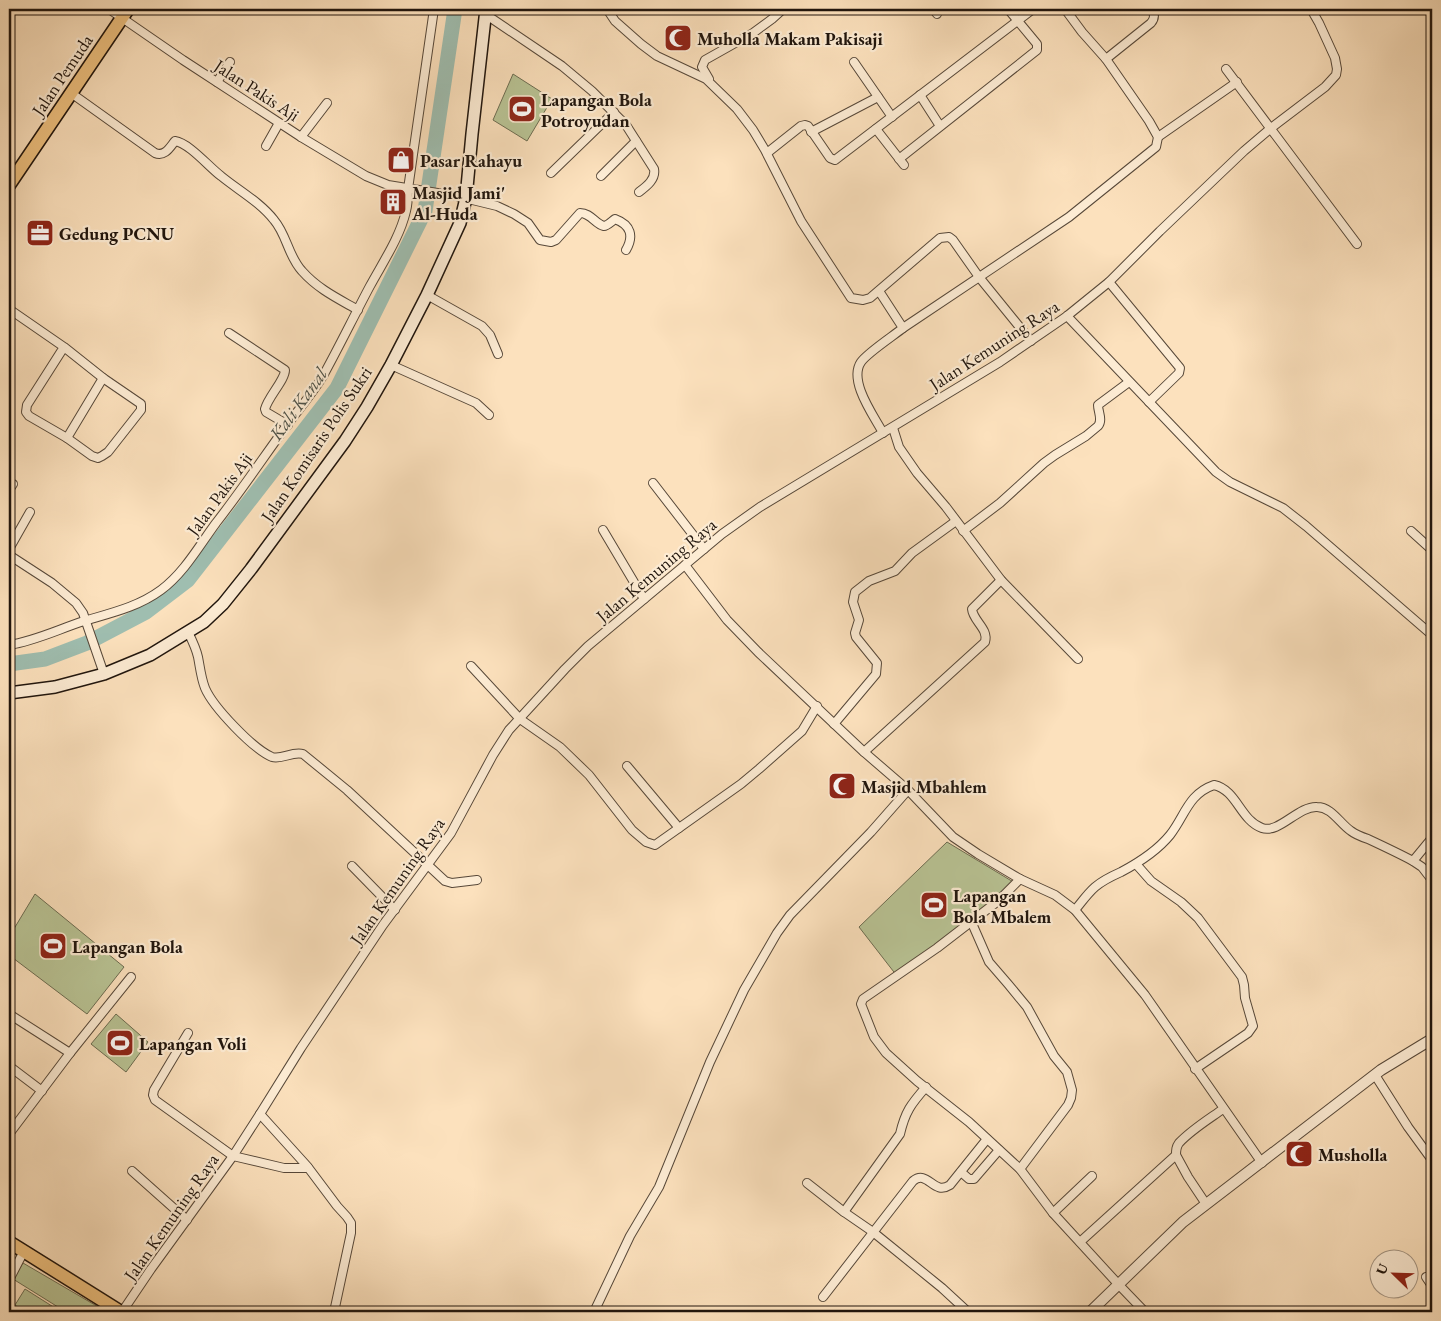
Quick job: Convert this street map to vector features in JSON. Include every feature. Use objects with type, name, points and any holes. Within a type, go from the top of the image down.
[{"type":"main road","name":"Jalan Komisaris Polis Sukri","points":[[9,693],[55,687],[150,655],[213,614],[251,569],[345,440],[367,407],[391,365],[427,295],[460,223],[461,197],[486,11]]},
{"type":"main road","name":"Jalan Pemuda","points":[[9,185],[125,13]]},
{"type":"main road","points":[[9,1242],[122,1312]]},
{"type":"street","name":"Jalan Pakis Aji","points":[[109,9],[125,13],[217,82],[301,137],[366,176],[388,185],[411,189]]},
{"type":"street","name":"Jalan Pakis Aji","points":[[9,644],[24,643],[132,607],[149,598],[172,580],[190,560],[238,496],[308,398],[358,310],[407,210],[434,9]]},
{"type":"street","points":[[607,9],[615,21],[641,44],[657,56],[696,74],[713,85],[737,109],[767,153],[801,221],[849,297],[856,300],[870,298],[940,238],[949,238],[953,240],[979,277],[1031,341]]},
{"type":"street","points":[[713,85],[702,67],[705,60],[753,33],[772,20],[783,9]]},
{"type":"street","points":[[876,129],[901,162],[940,126],[1037,50],[1037,44],[1008,9]]},
{"type":"street","points":[[767,153],[801,126],[806,125],[828,156],[835,160],[1033,9]]},
{"type":"street","points":[[884,433],[859,388],[857,372],[859,365],[865,357],[903,328],[1069,218],[1156,147],[1158,137],[1149,120],[1106,59],[1065,9]]},
{"type":"street","points":[[1106,59],[1152,23],[1154,15],[1151,9]]},
{"type":"street","name":"Jalan Kemuning Raya","points":[[122,1312],[233,1156],[357,963],[456,826],[493,755],[509,730],[583,652],[704,549],[760,507],[1000,362],[1068,316],[1109,282],[1160,230],[1231,163],[1271,128],[1325,87],[1336,74],[1337,64],[1335,58],[1311,9]]},
{"type":"street","points":[[486,11],[562,66],[592,91],[626,125],[655,173],[654,178],[639,192]]},
{"type":"street","points":[[217,82],[230,62]]},
{"type":"street","points":[[854,62],[892,117]]},
{"type":"street","points":[[1226,69],[1357,244]]},
{"type":"street","points":[[1158,137],[1237,82]]},
{"type":"street","points":[[71,93],[155,153],[164,154],[175,141],[181,142],[274,219],[294,262],[314,283],[358,310]]},
{"type":"street","points":[[920,95],[940,126]]},
{"type":"street","points":[[811,132],[878,97]]},
{"type":"street","points":[[301,137],[327,103]]},
{"type":"street","points":[[551,173],[614,112]]},
{"type":"street","points":[[266,146],[279,122]]},
{"type":"street","points":[[601,176],[636,141]]},
{"type":"street","points":[[411,189],[461,197],[496,206],[528,223],[540,240],[545,242],[556,240],[580,213],[586,214],[603,225],[607,225],[615,219],[625,225],[630,231],[630,242],[626,250]]},
{"type":"street","points":[[1109,282],[1180,368],[1179,373],[1149,402]]},
{"type":"street","points":[[880,291],[903,328]]},
{"type":"street","points":[[427,295],[482,326],[490,335],[498,354]]},
{"type":"street","points":[[9,309],[64,347],[103,378],[141,404],[141,410],[108,452],[98,458],[29,416],[26,412],[27,405],[64,347]]},
{"type":"street","points":[[1068,316],[1216,472],[1230,482],[1282,508],[1306,526],[1432,635]]},
{"type":"street","points":[[229,333],[284,368],[285,374],[275,388],[265,409],[266,412],[288,425]]},
{"type":"street","points":[[391,365],[476,403],[489,415]]},
{"type":"street","points":[[67,438],[103,378]]},
{"type":"street","points":[[963,531],[1000,503],[1044,463],[1100,425],[1098,405],[1129,382]]},
{"type":"street","points":[[893,428],[899,447],[917,473],[1001,580],[1078,659]]},
{"type":"street","points":[[653,483],[704,549]]},
{"type":"street","points":[[9,549],[30,512]]},
{"type":"street","points":[[834,724],[876,674],[877,663],[855,633],[859,620],[853,602],[855,592],[869,581],[894,571],[912,553],[956,521]]},
{"type":"street","points":[[603,530],[644,600]]},
{"type":"street","points":[[1412,531],[1432,550]]},
{"type":"street","points":[[9,555],[52,583],[67,595],[82,613],[102,671]]},
{"type":"street","points":[[685,565],[727,620],[758,652],[805,698],[908,790],[958,842],[1020,879],[1055,895],[1074,910],[1145,995],[1262,1163]]},
{"type":"street","points":[[864,752],[985,642],[985,633],[973,614],[972,609],[1001,580]]},
{"type":"street","points":[[188,632],[195,647],[203,682],[208,694],[217,707],[247,738],[272,757],[278,758],[293,753],[303,754],[347,790],[440,877],[449,882],[477,880]]},
{"type":"street","points":[[471,666],[520,719],[560,747],[589,775],[632,830],[646,842],[655,845],[759,770],[802,731],[816,706]]},
{"type":"street","points":[[628,766],[679,828]]},
{"type":"street","points":[[1074,910],[1095,886],[1136,864],[1153,851],[1170,835],[1181,816],[1202,790],[1214,785],[1226,790],[1247,818],[1262,828],[1270,829],[1309,808],[1319,807],[1333,814],[1351,832],[1413,861],[1422,867],[1432,880]]},
{"type":"street","points":[[594,1312],[630,1236],[659,1187],[710,1062],[740,999],[777,933],[790,915],[865,838],[908,790]]},
{"type":"street","points":[[1413,861],[1432,838]]},
{"type":"street","points":[[1136,864],[1150,881],[1182,902],[1198,918],[1242,977],[1245,998],[1253,1026],[1248,1033],[1196,1069]]},
{"type":"street","points":[[352,866],[395,910]]},
{"type":"street","points":[[1020,879],[998,901],[937,948],[861,1002],[870,1028],[879,1045],[926,1088],[969,1122],[1020,1169],[1054,1213],[1118,1285],[1146,1312]]},
{"type":"street","points":[[971,921],[990,962],[1026,1007],[1054,1056],[1067,1072],[1071,1082],[1071,1098],[1068,1105],[1020,1169]]},
{"type":"street","points":[[9,1134],[70,1053],[131,977]]},
{"type":"street","points":[[9,1014],[70,1053]]},
{"type":"street","points":[[188,1033],[154,1090],[155,1100],[233,1156],[284,1168],[308,1168]]},
{"type":"street","points":[[1090,1312],[1183,1222],[1375,1075],[1432,1039]]},
{"type":"street","points":[[9,1066],[42,1091]]},
{"type":"street","points":[[1375,1075],[1408,1127],[1432,1160]]},
{"type":"street","points":[[844,1212],[900,1134],[907,1111],[926,1088]]},
{"type":"street","points":[[1206,1204],[1188,1178],[1176,1154],[1176,1148],[1198,1127],[1223,1109]]},
{"type":"street","points":[[260,1114],[308,1168],[347,1217],[351,1226],[352,1233],[334,1312]]},
{"type":"street","points":[[823,1297],[916,1178],[925,1179],[942,1189],[950,1185],[987,1139]]},
{"type":"street","points":[[961,1172],[974,1179],[999,1150]]},
{"type":"street","points":[[1080,1242],[1176,1154]]},
{"type":"street","points":[[132,1171],[187,1220]]},
{"type":"street","points":[[1054,1213],[1092,1176]]},
{"type":"street","points":[[808,1183],[873,1232],[942,1288],[968,1312]]},
{"type":"street","points":[[9,1280],[24,1251]]},
{"type":"street","points":[[1426,1277],[1432,1286]]},
{"type":"green space","name":"Lapangan Bola Potroyudan","points":[[513,74],[552,99],[527,141],[493,120]]},
{"type":"green space","name":"Lapangan Bola Mbalem","points":[[947,842],[1015,883],[897,976],[859,927]]},
{"type":"green space","name":"Lapangan Bola","points":[[35,894],[124,967],[87,1014],[9,955],[9,937]]},
{"type":"green space","name":"Lapangan Voli","points":[[116,1014],[148,1042],[126,1072],[91,1044]]},
{"type":"green space","points":[[23,1263],[107,1312],[66,1312],[13,1279]]},
{"type":"green space","points":[[25,1289],[55,1308],[52,1312],[25,1312],[15,1305]]},
{"type":"waterway","name":"Kali Kanal","points":[[9,664],[45,659],[87,643],[146,612],[188,580],[337,388],[425,211],[455,9]]},
{"type":"place","name":"Muholla Makam Pakisaji","points":[[678,38]]},
{"type":"place","name":"Lapangan Bola Potroyudan","points":[[522,109]]},
{"type":"place","name":"Pasar Rahayu","points":[[401,160]]},
{"type":"place","name":"Masjid Jami' Al-Huda","points":[[393,202]]},
{"type":"place","name":"Gedung PCNU","points":[[40,233]]},
{"type":"place","name":"Masjid Mbahlem","points":[[842,786]]},
{"type":"place","name":"Lapangan Bola Mbalem","points":[[934,905]]},
{"type":"place","name":"Lapangan Bola","points":[[53,946]]},
{"type":"place","name":"Lapangan Voli","points":[[120,1043]]},
{"type":"place","name":"Musholla","points":[[1299,1154]]}]
